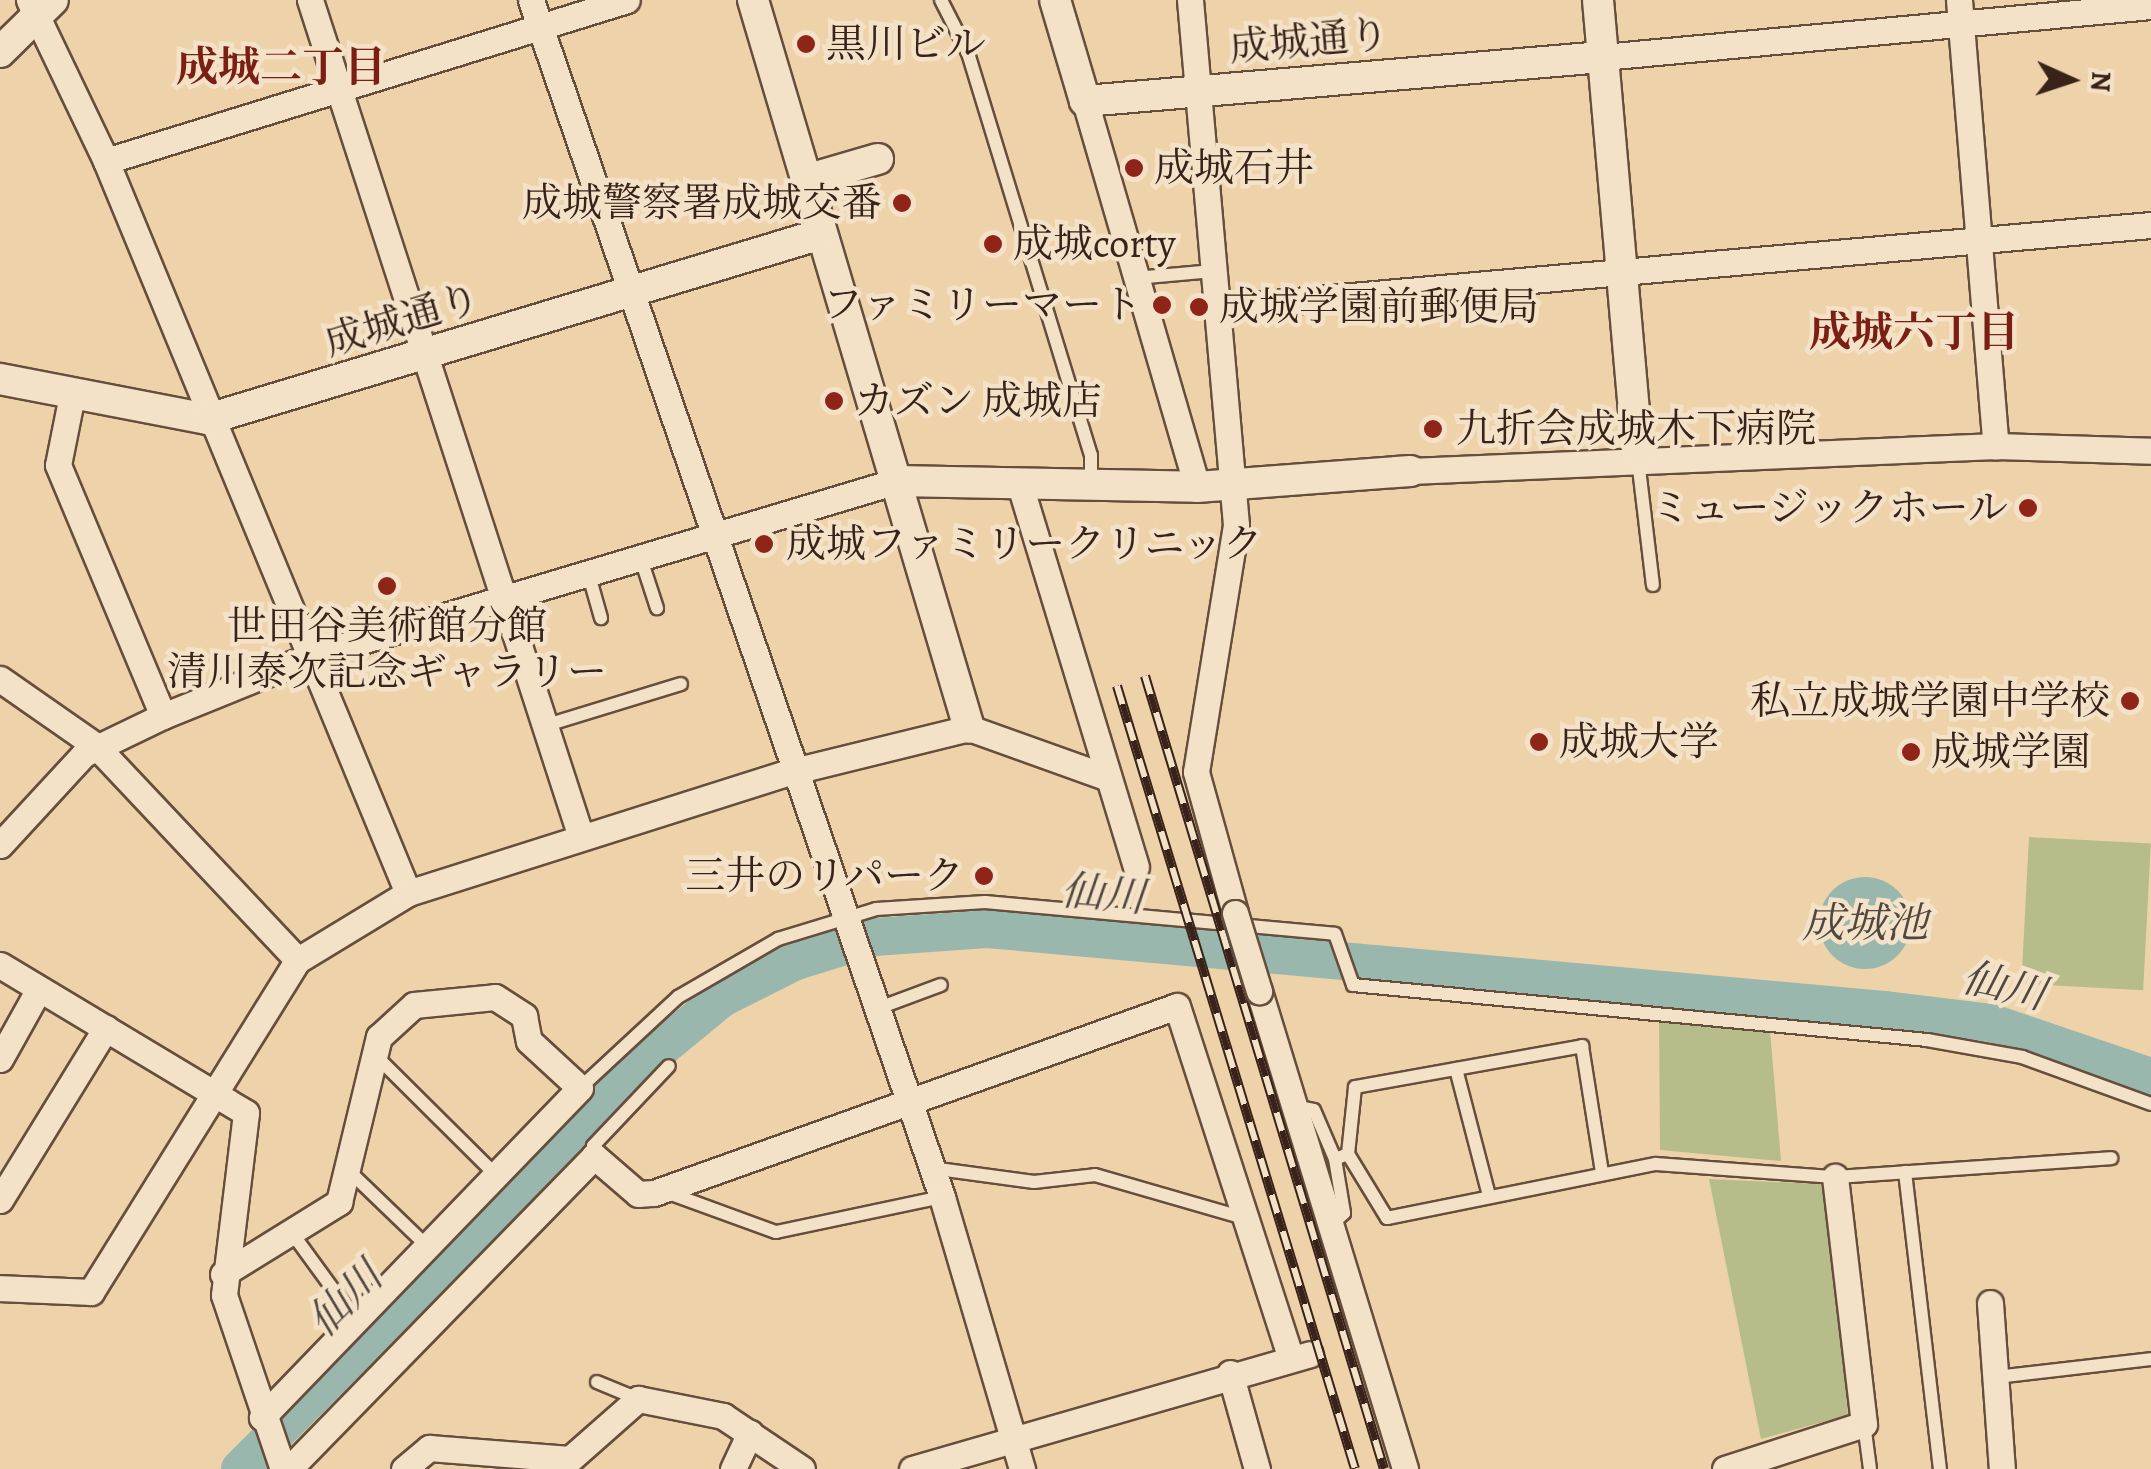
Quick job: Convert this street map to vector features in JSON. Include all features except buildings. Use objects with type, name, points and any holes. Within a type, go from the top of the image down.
[{"type":"street","points":[[310,0],[508,597],[581,836]]},
{"type":"street","points":[[531,0],[841,921],[942,1197],[1022,1469]]},
{"type":"street","points":[[106,161],[627,0]]},
{"type":"street","points":[[753,0],[969,728]]},
{"type":"street","points":[[1190,0],[1236,525],[1196,772],[1405,1469]]},
{"type":"street","points":[[1598,0],[1638,457]]},
{"type":"street","points":[[1063,2],[1085,101],[1197,487]]},
{"type":"street","points":[[0,52],[41,4],[208,419],[408,892]]},
{"type":"street","points":[[1603,57],[1958,11],[2151,6]]},
{"type":"street","points":[[1958,11],[1996,446]]},
{"type":"street","name":"成城通り","points":[[1085,101],[1603,57]]},
{"type":"street","points":[[806,180],[878,159]]},
{"type":"street","points":[[1217,308],[2151,225]]},
{"type":"street","name":"成城通り","points":[[3,384],[208,419],[822,234]]},
{"type":"street","points":[[72,395],[58,464],[163,716]]},
{"type":"street","points":[[0,844],[96,746],[311,656],[897,482],[1197,487],[1638,457],[1996,446],[2151,451]]},
{"type":"street","points":[[1020,485],[1103,776],[1136,867]]},
{"type":"street","points":[[0,680],[96,746],[298,960]]},
{"type":"street","points":[[0,1288],[91,1292],[298,960],[408,892],[790,772],[969,728],[1103,776]]},
{"type":"street","points":[[0,965],[214,1094],[248,1120],[223,1274],[264,1422],[284,1466],[594,1156],[638,1194],[663,1190],[1177,1006],[1244,1218],[1300,1356],[912,1469]]},
{"type":"street","points":[[0,1060],[40,988]]},
{"type":"street","points":[[223,1274],[339,1202],[379,1038],[414,1005],[495,996],[524,1016],[529,1041],[580,1088],[264,1422]]},
{"type":"street","points":[[0,1200],[106,1028]]},
{"type":"street","points":[[1725,1469],[1864,1424],[1835,1177]]},
{"type":"street","points":[[1990,1303],[2002,1469]]},
{"type":"street","points":[[1230,1374],[1258,1469]]},
{"type":"street","points":[[404,1469],[429,1448],[570,1459],[638,1399],[694,1406],[750,1432],[802,1469]]},
{"type":"street","points":[[733,1469],[750,1432]]},
{"type":"lane","points":[[941,0],[974,71],[1091,455],[1090,486]]},
{"type":"lane","points":[[1136,278],[1213,271]]},
{"type":"lane","points":[[1638,457],[1652,586]]},
{"type":"lane","points":[[640,556],[657,608]]},
{"type":"lane","points":[[588,572],[601,618]]},
{"type":"lane","points":[[547,726],[681,684]]},
{"type":"lane","points":[[580,1088],[724,966],[841,921],[985,902],[1338,941],[1353,985],[1927,1040],[2022,1058],[2151,1104]]},
{"type":"lane","points":[[873,1010],[942,986]]},
{"type":"lane","points":[[1331,1225],[1344,1213],[1341,1156],[1355,1088],[1582,1046],[1602,1172]]},
{"type":"lane","points":[[375,1055],[496,1175]]},
{"type":"lane","points":[[594,1156],[592,1146],[669,1066]]},
{"type":"lane","points":[[1456,1069],[1489,1196]]},
{"type":"lane","points":[[1294,1106],[1314,1110],[1341,1156],[1387,1218],[1656,1164],[1835,1177],[2111,1158]]},
{"type":"lane","points":[[931,1168],[1034,1182],[1095,1175],[1244,1218]]},
{"type":"lane","points":[[349,1171],[428,1247]]},
{"type":"lane","points":[[1906,1172],[1940,1469]]},
{"type":"lane","points":[[663,1190],[776,1232],[942,1197]]},
{"type":"lane","points":[[292,1233],[356,1322]]},
{"type":"lane","points":[[1996,1376],[2151,1359]]},
{"type":"lane","points":[[597,1382],[638,1399]]},
{"type":"lane","points":[[1864,1424],[1870,1469]]},
{"type":"green space","points":[[2029,837],[2151,843],[2143,990],[2021,984]]},
{"type":"green space","points":[[1659,1019],[1770,1030],[1781,1161],[1660,1150]]},
{"type":"green space","points":[[1709,1179],[1820,1184],[1828,1194],[1848,1415],[1761,1439]]},
{"type":"water","name":"成城池","points":[[1865,877],[1883,880],[1898,890],[1908,905],[1908,941],[1898,956],[1883,966],[1865,969],[1847,966],[1832,956],[1822,941],[1819,923],[1822,905],[1832,890],[1847,880]]},
{"type":"waterway","name":"仙川","points":[[240,1469],[649,1058],[722,998],[796,961],[874,937],[987,929],[1886,1010],[1992,1023],[2151,1077]]},
{"type":"railway","points":[[1145,676],[1384,1469]]},
{"type":"railway","points":[[1117,686],[1355,1469]]},
{"type":"place","name":"黒川ビル","points":[[806,44]]},
{"type":"place","name":"成城石井","points":[[1134,168]]},
{"type":"place","name":"成城警察署成城交番","points":[[902,203]]},
{"type":"place","name":"成城corty","points":[[993,244]]},
{"type":"place","name":"ファミリーマート","points":[[1162,305]]},
{"type":"place","name":"成城学園前郵便局","points":[[1199,307]]},
{"type":"place","name":"カズン 成城店","points":[[834,401]]},
{"type":"place","name":"九折会成城木下病院","points":[[1433,429]]},
{"type":"place","name":"ミュージックホール","points":[[2028,508]]},
{"type":"place","name":"成城ファミリークリニック","points":[[764,544]]},
{"type":"place","name":"世田谷美術館分館 清川泰次記念ギャラリー","points":[[387,586]]},
{"type":"place","name":"私立成城学園中学校","points":[[2130,701]]},
{"type":"place","name":"成城大学","points":[[1539,742]]},
{"type":"place","name":"成城学園","points":[[1911,752]]},
{"type":"place","name":"三井のリパーク","points":[[984,876]]},
{"type":"district","name":"成城二丁目","points":[[281,67]]},
{"type":"district","name":"成城六丁目","points":[[1914,332]]}]
